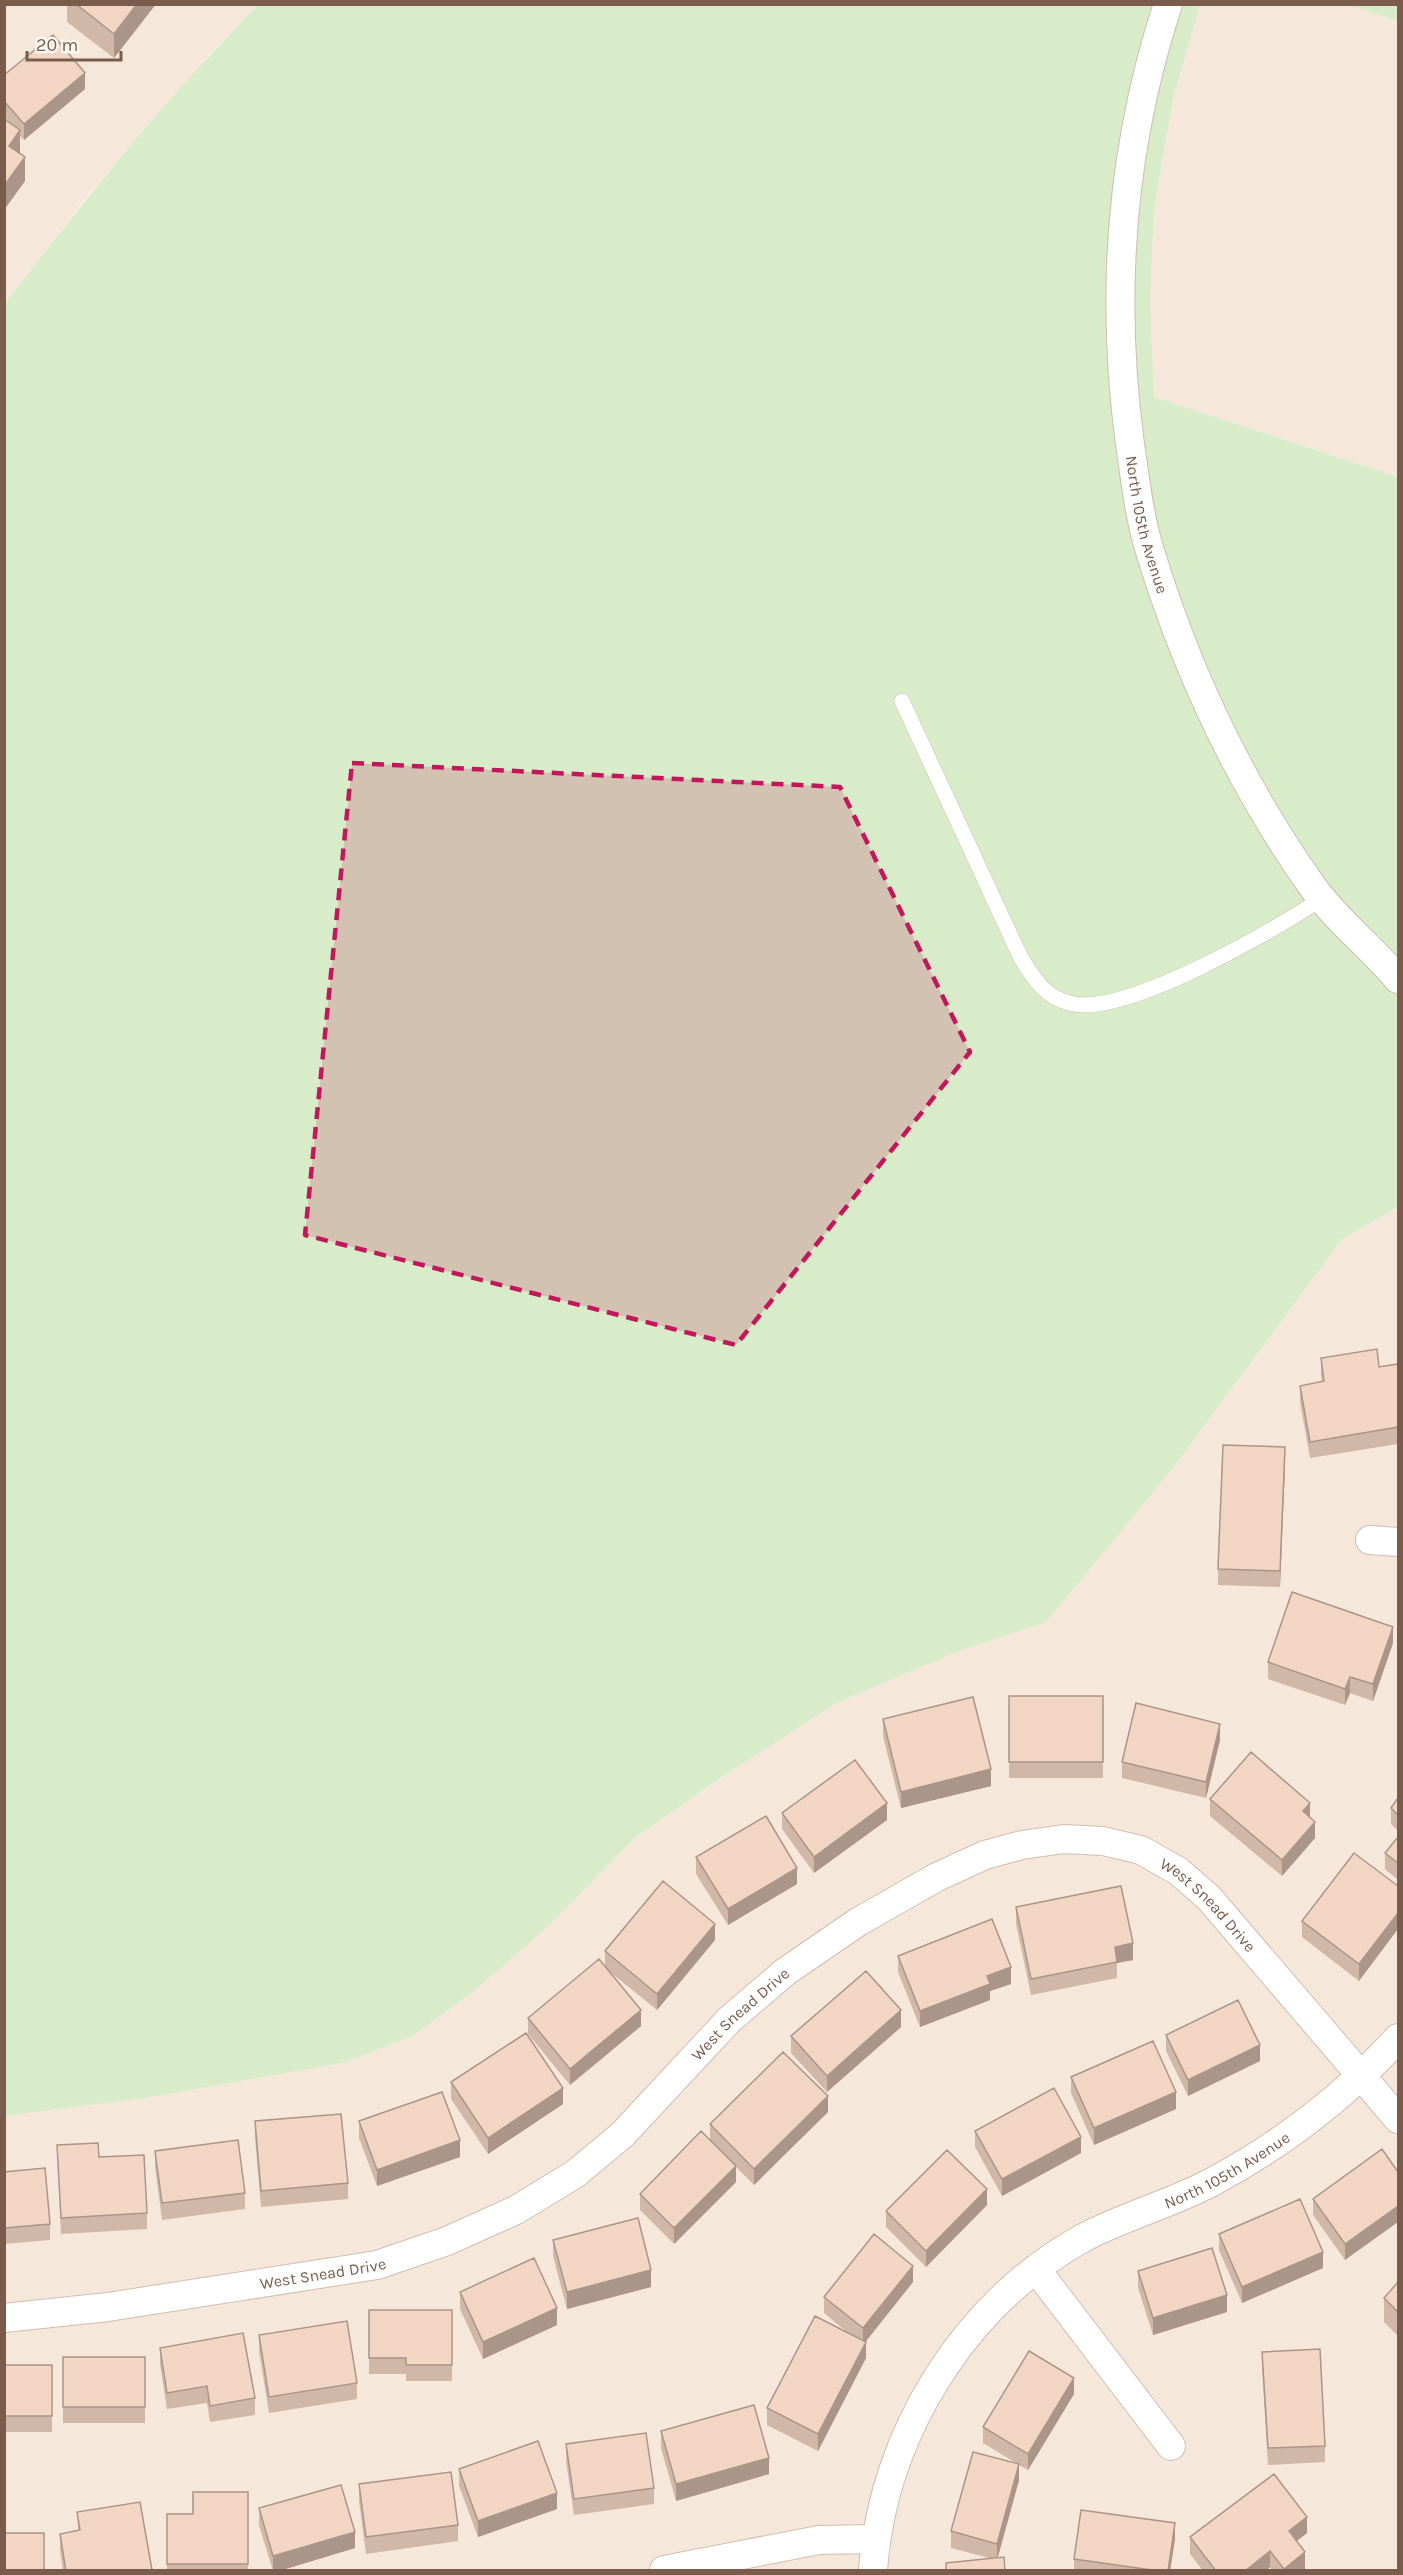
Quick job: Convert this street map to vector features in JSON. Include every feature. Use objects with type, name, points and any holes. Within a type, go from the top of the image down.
[{"type":"street","name":"North 105th Avenue","points":[[1168,4],[1145,82],[1125,197],[1119,290],[1124,402],[1134,473],[1148,546],[1185,650],[1210,710],[1262,805],[1313,888],[1398,979]]},
{"type":"street","points":[[1370,1540],[1398,1542]]},
{"type":"street","name":"West Snead Drive","points":[[4,2318],[119,2305],[377,2265],[447,2241],[516,2210],[575,2174],[622,2135],[729,2020],[785,1972],[858,1922],[937,1877],[985,1855],[1022,1845],[1064,1839],[1103,1841],[1141,1850],[1178,1871],[1209,1898],[1398,2119]]},
{"type":"street","name":"North 105th Avenue","points":[[873,2571],[876,2540],[895,2463],[916,2417],[943,2366],[999,2301],[1036,2270],[1083,2238],[1211,2182],[1269,2147],[1362,2078],[1398,2038]]},
{"type":"street","points":[[1036,2270],[1171,2446]]},
{"type":"street","points":[[664,2571],[819,2540],[876,2540]]},
{"type":"lane","points":[[902,700],[1021,958],[1039,986],[1052,997],[1071,1004],[1100,1004],[1154,987],[1274,929],[1323,898]]},
{"type":"highlighted area","points":[[352,763],[840,787],[970,1052],[736,1345],[305,1235]]},
{"type":"shaded area","points":[[5,5],[258,5],[211,53],[84,200],[5,305]]},
{"type":"shaded area","points":[[1200,5],[1348,5],[1398,21],[1398,477],[1154,397],[1150,300],[1154,210],[1173,99]]},
{"type":"shaded area","points":[[1398,1207],[1398,2570],[5,2570],[4,2116],[145,2098],[343,2063],[547,1927],[637,1836],[1173,1468],[1342,1239]]},
{"type":"green space","points":[[258,5],[1200,5],[1173,99],[1154,210],[1150,300],[1154,397],[1398,477],[1398,1207],[1342,1239],[1173,1468],[1046,1622],[956,1652],[836,1703],[731,1771],[637,1836],[547,1927],[474,1991],[414,2035],[343,2063],[145,2098],[5,2116],[4,305],[126,150]]},
{"type":"green space","points":[[1348,5],[1398,5],[1398,21]]},
{"type":"building","points":[[76,4],[137,4],[114,34]]},
{"type":"building","points":[[53,35],[85,73],[24,124],[4,101],[4,75]]},
{"type":"building","points":[[4,119],[20,130],[9,146],[25,157],[4,186]]},
{"type":"building","points":[[1377,1349],[1379,1367],[1398,1364],[1398,1427],[1310,1442],[1300,1386],[1324,1381],[1321,1358]]},
{"type":"building","points":[[1223,1445],[1285,1447],[1280,1571],[1218,1569]]},
{"type":"building","points":[[1292,1592],[1393,1627],[1373,1684],[1350,1677],[1345,1689],[1268,1662]]},
{"type":"building","points":[[1009,1696],[1103,1696],[1103,1762],[1009,1762]]},
{"type":"building","points":[[973,1697],[991,1769],[901,1792],[883,1719]]},
{"type":"building","points":[[1136,1703],[1220,1724],[1206,1782],[1122,1762]]},
{"type":"building","points":[[1251,1752],[1310,1803],[1303,1811],[1315,1822],[1282,1860],[1210,1799]]},
{"type":"building","points":[[855,1760],[887,1803],[814,1857],[782,1813]]},
{"type":"building","points":[[1398,1798],[1398,1815],[1391,1808]]},
{"type":"building","points":[[766,1816],[797,1868],[728,1909],[696,1857]]},
{"type":"building","points":[[1398,1837],[1398,1863],[1385,1853]]},
{"type":"building","points":[[1354,1853],[1398,1886],[1398,1913],[1359,1964],[1302,1921]]},
{"type":"building","points":[[663,1881],[715,1924],[657,1994],[605,1951]]},
{"type":"building","points":[[1121,1886],[1133,1943],[1115,1947],[1117,1962],[1031,1979],[1016,1907]]},
{"type":"building","points":[[992,1919],[1011,1967],[987,1976],[990,1984],[920,2011],[898,1956]]},
{"type":"building","points":[[599,1959],[641,2010],[570,2069],[528,2018]]},
{"type":"building","points":[[866,1971],[901,2010],[827,2076],[791,2036]]},
{"type":"building","points":[[1238,2000],[1260,2045],[1188,2080],[1166,2035]]},
{"type":"building","points":[[526,2033],[563,2088],[488,2138],[451,2082]]},
{"type":"building","points":[[1153,2041],[1176,2092],[1094,2128],[1071,2077]]},
{"type":"building","points":[[783,2052],[828,2096],[754,2169],[710,2124]]},
{"type":"building","points":[[1054,2088],[1081,2137],[1002,2179],[975,2131]]},
{"type":"building","points":[[442,2092],[460,2140],[377,2170],[359,2121]]},
{"type":"building","points":[[341,2114],[348,2183],[261,2191],[255,2121]]},
{"type":"building","points":[[701,2131],[736,2166],[674,2228],[640,2194]]},
{"type":"building","points":[[238,2140],[245,2193],[162,2203],[155,2151]]},
{"type":"building","points":[[98,2143],[99,2157],[144,2155],[147,2213],[61,2218],[57,2145]]},
{"type":"building","points":[[1382,2149],[1398,2172],[1398,2206],[1345,2244],[1313,2199]]},
{"type":"building","points":[[947,2150],[987,2189],[926,2251],[886,2211]]},
{"type":"building","points":[[45,2168],[50,2224],[4,2228],[4,2172]]},
{"type":"building","points":[[1300,2199],[1323,2252],[1242,2287],[1219,2234]]},
{"type":"building","points":[[638,2218],[651,2270],[567,2292],[553,2240]]},
{"type":"building","points":[[874,2234],[913,2266],[863,2328],[824,2297]]},
{"type":"building","points":[[1212,2248],[1227,2295],[1153,2318],[1138,2271]]},
{"type":"building","points":[[534,2258],[557,2308],[483,2342],[460,2292]]},
{"type":"building","points":[[1398,2282],[1398,2312],[1384,2298]]},
{"type":"building","points":[[369,2310],[452,2310],[452,2365],[406,2365],[406,2358],[369,2358]]},
{"type":"building","points":[[815,2316],[866,2342],[818,2434],[767,2408]]},
{"type":"building","points":[[347,2321],[357,2383],[269,2397],[259,2335]]},
{"type":"building","points":[[243,2333],[255,2398],[210,2406],[207,2386],[167,2393],[160,2348]]},
{"type":"building","points":[[1320,2349],[1325,2446],[1268,2448],[1262,2352]]},
{"type":"building","points":[[1029,2351],[1074,2378],[1028,2454],[983,2427]]},
{"type":"building","points":[[63,2357],[145,2357],[145,2407],[63,2407]]},
{"type":"building","points":[[4,2365],[52,2365],[52,2416],[4,2416]]},
{"type":"building","points":[[754,2405],[769,2458],[676,2484],[661,2431]]},
{"type":"building","points":[[646,2433],[654,2488],[574,2499],[566,2444]]},
{"type":"building","points":[[538,2441],[557,2493],[478,2521],[459,2469]]},
{"type":"building","points":[[973,2452],[1019,2464],[997,2544],[951,2531]]},
{"type":"building","points":[[451,2472],[458,2525],[366,2537],[359,2484]]},
{"type":"building","points":[[1274,2474],[1307,2517],[1289,2531],[1305,2552],[1284,2569],[1270,2551],[1245,2571],[1216,2571],[1190,2537]]},
{"type":"building","points":[[341,2485],[355,2532],[273,2556],[259,2508]]},
{"type":"building","points":[[193,2492],[248,2492],[248,2564],[167,2564],[167,2514],[193,2514]]},
{"type":"building","points":[[140,2502],[152,2570],[66,2571],[60,2534],[80,2530],[77,2512]]},
{"type":"building","points":[[1081,2510],[1175,2523],[1168,2571],[1074,2559]]},
{"type":"building","points":[[4,2533],[44,2533],[44,2571],[4,2571]]},
{"type":"building","points":[[1004,2557],[1005,2571],[946,2571],[946,2563]]}]
